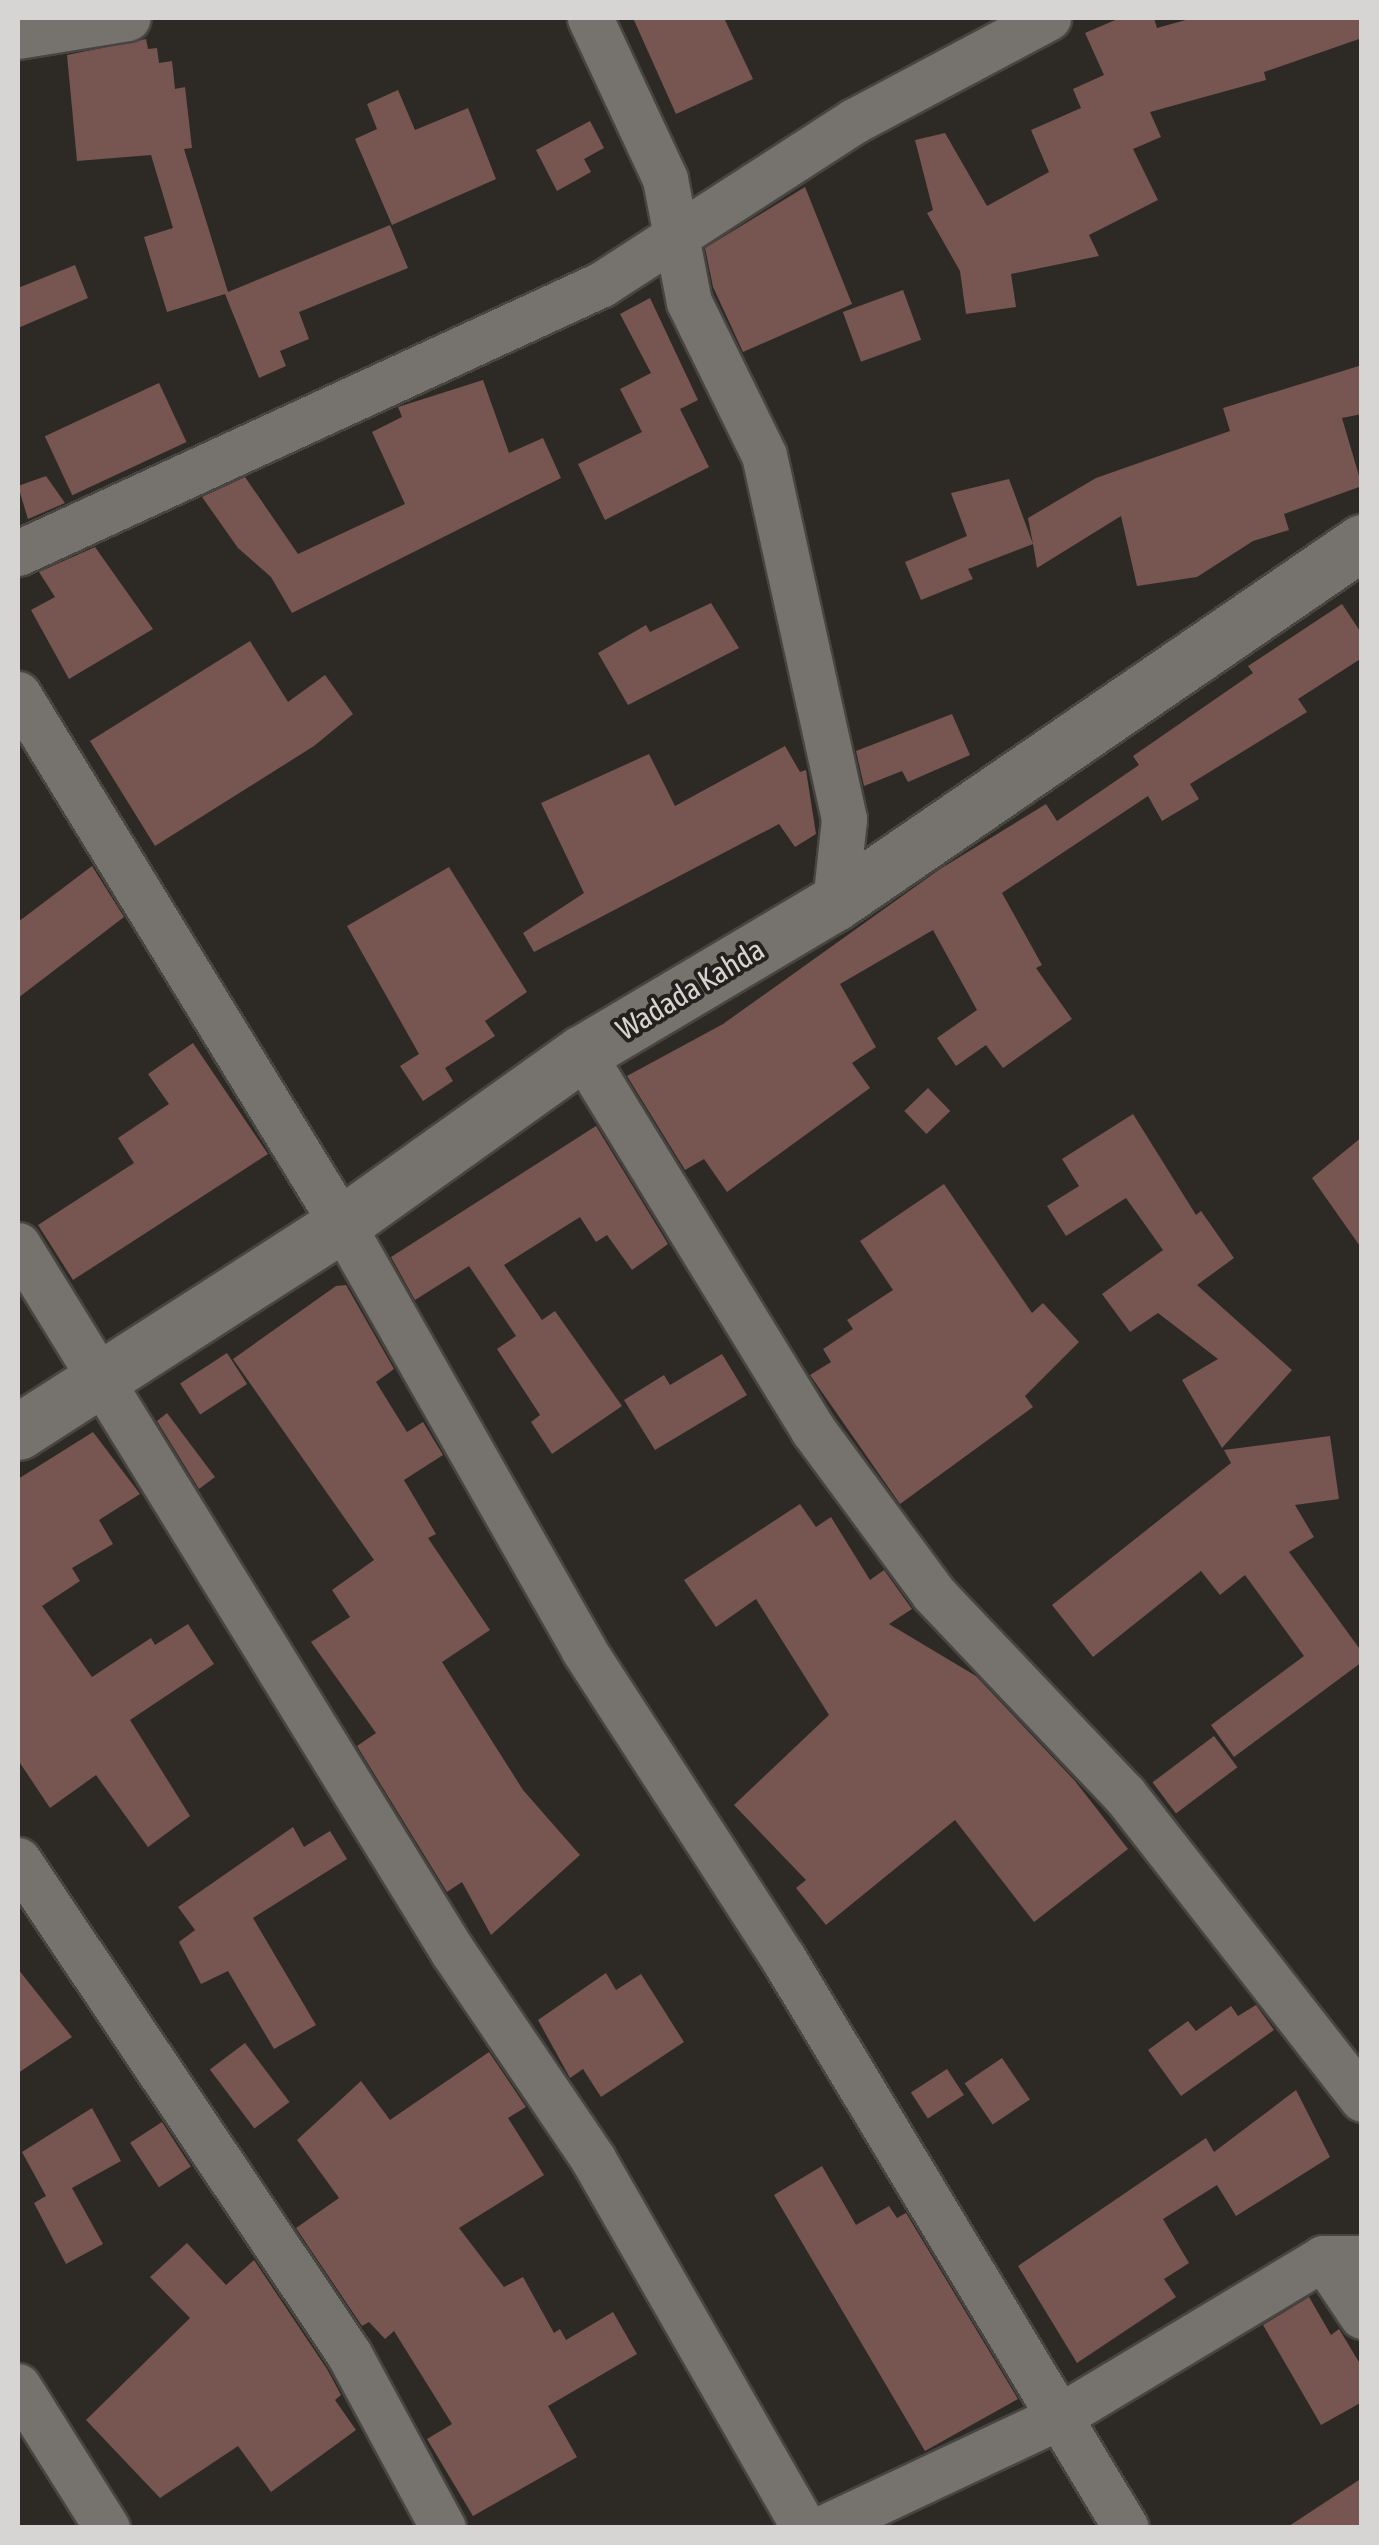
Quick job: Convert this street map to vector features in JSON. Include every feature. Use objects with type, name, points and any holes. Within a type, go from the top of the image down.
[{"type":"main road","name":"Wadada Kahda","points":[[18,1432],[342,1224],[582,1053],[835,903],[1362,542]]},
{"type":"street","points":[[18,36],[128,18]]},
{"type":"street","points":[[590,18],[665,179],[689,302],[764,454],[844,819],[835,903]]},
{"type":"street","points":[[18,552],[602,284],[854,121],[1048,18]]},
{"type":"street","points":[[18,694],[342,1224],[583,1649],[784,1958],[1126,2528]]},
{"type":"street","points":[[582,1053],[813,1430],[933,1594],[1124,1794],[1362,2099]]},
{"type":"street","points":[[18,1245],[452,1952],[593,2158],[804,2528]]},
{"type":"street","points":[[18,1860],[349,2354],[443,2528]]},
{"type":"street","points":[[823,2528],[1057,2418],[1342,2258],[1362,2316]]},
{"type":"street","points":[[18,2386],[107,2528]]},
{"type":"building","points":[[633,18],[724,18],[753,79],[676,114]]},
{"type":"building","points":[[1120,18],[1154,18],[1157,28],[1193,18],[1362,18],[1362,38],[1264,72],[1266,80],[1150,112],[1161,137],[1133,149],[1158,200],[1089,235],[1099,256],[1011,274],[1016,307],[966,314],[960,271],[927,213],[933,210],[915,140],[945,133],[987,206],[1049,172],[1031,130],[1081,108],[1073,89],[1104,75],[1085,33]]},
{"type":"building","points":[[146,39],[148,49],[157,48],[159,63],[172,61],[175,89],[185,87],[192,148],[184,149],[228,292],[390,225],[408,268],[299,312],[309,339],[280,351],[286,366],[259,378],[225,294],[167,312],[144,237],[173,228],[151,155],[77,161],[67,55]]},
{"type":"building","points":[[398,90],[415,130],[468,108],[496,179],[392,225],[355,139],[377,129],[367,104]]},
{"type":"building","points":[[590,121],[604,148],[584,159],[591,172],[557,191],[536,150]]},
{"type":"building","points":[[805,187],[852,304],[743,352],[713,287],[705,248]]},
{"type":"building","points":[[75,265],[88,298],[18,328],[18,288]]},
{"type":"building","points":[[903,290],[921,340],[861,362],[843,312]]},
{"type":"building","points":[[650,298],[698,400],[680,409],[709,467],[605,520],[578,464],[642,432],[620,389],[651,373],[620,314]]},
{"type":"building","points":[[1362,365],[1362,414],[1342,418],[1362,486],[1284,514],[1289,530],[1253,541],[1197,577],[1137,586],[1121,516],[1037,568],[1028,518],[1096,478],[1230,431],[1223,408]]},
{"type":"building","points":[[483,380],[509,453],[543,438],[561,478],[292,613],[271,577],[238,548],[202,497],[245,477],[298,554],[405,504],[372,432],[402,417],[398,407]]},
{"type":"building","points":[[159,383],[186,442],[72,495],[45,436]]},
{"type":"building","points":[[46,476],[65,503],[28,519],[18,486]]},
{"type":"building","points":[[1009,479],[1033,544],[968,569],[973,579],[921,600],[905,562],[967,536],[951,493]]},
{"type":"building","points":[[95,547],[153,629],[69,679],[31,610],[55,597],[39,572]]},
{"type":"building","points":[[711,603],[739,648],[628,705],[598,653],[646,625],[650,632]]},
{"type":"building","points":[[1342,604],[1362,634],[1362,658],[1298,699],[1307,712],[1190,784],[1199,799],[1162,821],[1148,796],[1002,893],[1042,965],[1036,968],[1072,1019],[1003,1068],[986,1045],[956,1066],[937,1038],[977,1010],[933,930],[840,984],[876,1047],[852,1063],[870,1088],[727,1192],[704,1159],[685,1170],[627,1076],[723,1024],[940,869],[1046,804],[1057,821],[1139,765],[1133,756],[1253,673],[1248,666]]},
{"type":"building","points":[[250,641],[288,702],[325,675],[353,714],[314,746],[155,846],[90,741]]},
{"type":"building","points":[[952,714],[970,755],[908,782],[902,771],[864,786],[856,751]]},
{"type":"building","points":[[785,746],[800,772],[806,770],[816,834],[795,847],[779,824],[534,952],[523,933],[584,893],[541,803],[649,754],[675,806]]},
{"type":"building","points":[[92,866],[124,917],[18,998],[18,922]]},
{"type":"building","points":[[449,867],[527,992],[485,1021],[495,1036],[445,1068],[453,1081],[423,1101],[400,1066],[419,1054],[347,926]]},
{"type":"building","points":[[193,1043],[268,1154],[73,1280],[38,1225],[134,1163],[118,1138],[169,1104],[148,1074]]},
{"type":"building","points":[[928,1088],[950,1111],[926,1134],[904,1111]]},
{"type":"building","points":[[1133,1114],[1196,1215],[1201,1211],[1234,1258],[1197,1285],[1292,1370],[1222,1448],[1182,1380],[1218,1359],[1158,1313],[1130,1332],[1102,1294],[1163,1250],[1126,1198],[1066,1236],[1047,1206],[1079,1186],[1062,1159]]},
{"type":"building","points":[[596,1126],[668,1244],[632,1270],[607,1235],[596,1242],[580,1217],[504,1265],[542,1320],[555,1311],[622,1406],[552,1454],[531,1422],[540,1415],[497,1349],[516,1336],[469,1266],[415,1300],[391,1257]]},
{"type":"building","points":[[1362,1137],[1362,1249],[1312,1178]]},
{"type":"building","points":[[944,1184],[1032,1313],[1043,1303],[1079,1342],[1025,1396],[1033,1407],[900,1504],[810,1375],[831,1362],[823,1349],[853,1329],[847,1320],[893,1290],[860,1241]]},
{"type":"building","points":[[346,1285],[394,1369],[376,1382],[407,1432],[423,1422],[443,1455],[404,1480],[436,1534],[428,1538],[490,1630],[442,1662],[523,1790],[580,1855],[491,1935],[462,1882],[447,1892],[357,1746],[376,1733],[311,1642],[350,1617],[332,1590],[374,1560],[233,1359],[336,1286]]},
{"type":"building","points":[[227,1353],[247,1384],[200,1415],[180,1383]]},
{"type":"building","points":[[722,1354],[747,1395],[655,1450],[624,1400],[664,1375],[670,1385]]},
{"type":"building","points":[[167,1413],[215,1477],[199,1489],[157,1421]]},
{"type":"building","points":[[93,1432],[140,1494],[99,1520],[113,1544],[72,1568],[80,1581],[42,1606],[92,1677],[151,1638],[155,1645],[188,1624],[214,1664],[130,1720],[190,1816],[148,1847],[96,1775],[50,1808],[18,1760],[18,1479]]},
{"type":"building","points":[[1330,1436],[1339,1499],[1295,1505],[1314,1537],[1289,1552],[1362,1652],[1362,1662],[1234,1757],[1211,1725],[1304,1656],[1245,1575],[1220,1595],[1201,1571],[1093,1657],[1052,1605],[1231,1463],[1224,1450]]},
{"type":"building","points":[[800,1504],[816,1527],[831,1517],[870,1580],[884,1570],[912,1609],[889,1624],[976,1676],[1075,1781],[1128,1849],[1034,1922],[955,1820],[826,1925],[796,1888],[806,1880],[734,1805],[829,1715],[756,1599],[716,1627],[684,1580]]},
{"type":"building","points":[[1214,1736],[1237,1767],[1176,1813],[1153,1782]]},
{"type":"building","points":[[293,1827],[304,1847],[330,1831],[347,1859],[253,1918],[316,2025],[274,2049],[228,1971],[201,1984],[179,1942],[195,1930],[178,1907]]},
{"type":"building","points":[[18,1969],[72,2037],[18,2073]]},
{"type":"building","points":[[606,1973],[616,1990],[641,1974],[684,2042],[601,2097],[583,2069],[570,2078],[538,2020]]},
{"type":"building","points":[[1256,2005],[1274,2030],[1181,2096],[1148,2050],[1188,2021],[1196,2031],[1231,2006],[1238,2016]]},
{"type":"building","points":[[245,2043],[290,2102],[254,2129],[210,2069]]},
{"type":"building","points":[[489,2052],[526,2107],[508,2118],[544,2175],[459,2228],[504,2287],[523,2277],[554,2333],[560,2329],[566,2340],[613,2312],[637,2354],[548,2406],[577,2457],[473,2516],[427,2439],[452,2424],[394,2331],[385,2339],[369,2322],[362,2326],[296,2228],[339,2198],[297,2140],[361,2081],[390,2120]]},
{"type":"building","points":[[1002,2058],[1030,2099],[993,2125],[965,2083]]},
{"type":"building","points":[[947,2069],[964,2095],[928,2118],[911,2092]]},
{"type":"building","points":[[1296,2090],[1330,2157],[1236,2216],[1217,2185],[1163,2219],[1189,2263],[1164,2279],[1176,2297],[1077,2363],[1018,2266],[1206,2138],[1214,2152]]},
{"type":"building","points":[[92,2108],[121,2161],[72,2188],[103,2244],[66,2264],[34,2203],[46,2196],[22,2152]]},
{"type":"building","points":[[162,2122],[191,2166],[159,2187],[130,2143]]},
{"type":"building","points":[[822,2166],[856,2225],[889,2206],[897,2218],[906,2213],[1018,2399],[925,2451],[774,2195]]},
{"type":"building","points":[[187,2243],[226,2285],[254,2260],[327,2369],[341,2395],[335,2400],[356,2430],[271,2492],[238,2446],[160,2498],[86,2420],[190,2318],[150,2277]]},
{"type":"building","points":[[1309,2297],[1331,2335],[1339,2329],[1362,2367],[1362,2402],[1321,2425],[1263,2325]]},
{"type":"building","points":[[1362,2478],[1362,2528],[1286,2528]]}]
